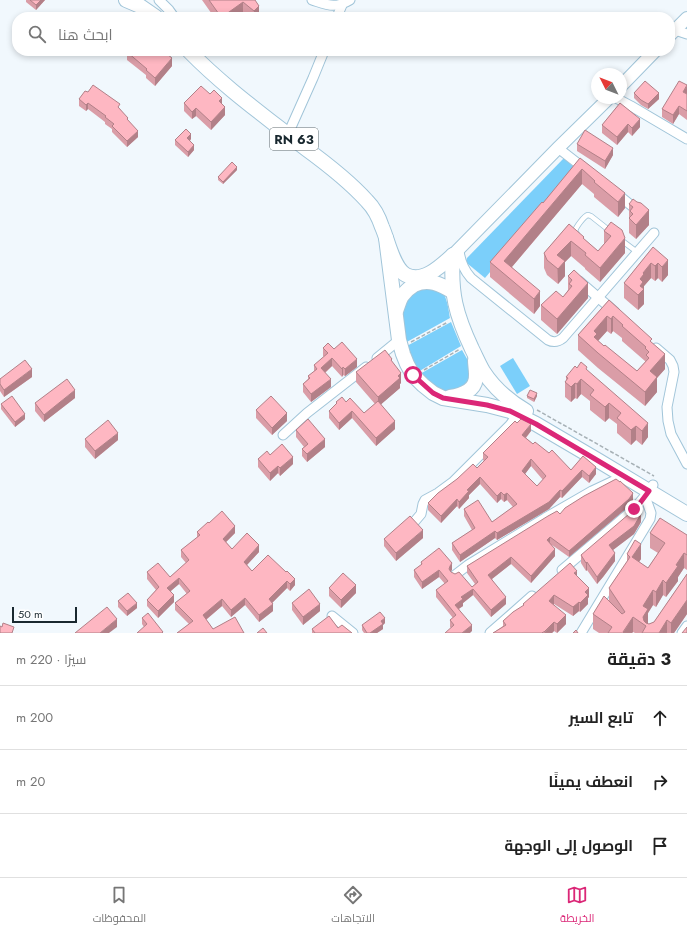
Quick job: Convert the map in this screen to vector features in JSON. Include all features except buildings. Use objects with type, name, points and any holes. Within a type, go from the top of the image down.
[{"type":"main road","points":[[126,0],[140,6],[149,12]]},
{"type":"main road","name":"RN 63","points":[[194,56],[221,81],[345,179],[368,202],[379,219],[386,238],[400,343],[407,364],[414,376],[433,393],[443,398],[499,407],[510,411],[524,410],[596,452],[651,487],[687,514]]},
{"type":"main road","points":[[386,238],[397,265],[404,274],[410,277],[425,279],[443,286],[453,292]]},
{"type":"main road","points":[[396,311],[401,298],[408,290],[425,279],[456,252]]},
{"type":"main road","points":[[456,252],[452,274],[453,292],[458,316],[464,332],[478,362],[489,380],[504,396],[524,410]]},
{"type":"main road","points":[[443,398],[461,395],[466,393],[472,387],[476,373],[472,348]]},
{"type":"main road","name":"RN 63","points":[[524,410],[536,424],[624,476],[687,504]]},
{"type":"street","points":[[159,0],[170,12]]},
{"type":"street","points":[[312,0],[329,6],[346,2]]},
{"type":"street","points":[[340,12],[346,2]]},
{"type":"street","points":[[677,33],[687,18]]},
{"type":"street","points":[[288,134],[322,56]]},
{"type":"street","points":[[627,80],[650,56]]},
{"type":"street","points":[[603,104],[456,252],[461,264],[471,278],[552,342],[555,342],[560,341],[563,338],[654,233]]},
{"type":"street","points":[[627,104],[687,139]]},
{"type":"street","points":[[558,148],[590,172]]},
{"type":"street","points":[[608,187],[640,212]]},
{"type":"street","points":[[575,277],[621,317]]},
{"type":"street","points":[[283,435],[307,414],[400,343]]},
{"type":"street","points":[[650,343],[670,360],[673,366],[674,372],[667,407],[668,421],[671,434],[687,464]]},
{"type":"street","points":[[415,521],[420,514],[425,500],[438,494],[453,482],[524,410]]},
{"type":"street","points":[[456,575],[468,565],[545,518],[592,491],[624,476]]},
{"type":"street","points":[[581,633],[649,522],[654,518],[651,513],[651,487]]},
{"type":"street","points":[[553,578],[634,509],[651,487]]},
{"type":"street","points":[[490,633],[541,588]]},
{"type":"street","points":[[332,616],[353,633]]},
{"type":"street","points":[[682,633],[687,626]]},
{"type":"lane","points":[[582,239],[576,233],[575,229],[588,215],[614,234]]},
{"type":"lane","points":[[620,239],[637,252]]},
{"type":"path","points":[[400,343],[458,316]]},
{"type":"path","points":[[414,376],[472,348]]},
{"type":"path","points":[[524,410],[651,487]]},
{"type":"shaded area","points":[[564,158],[577,170],[485,278],[468,264],[466,261],[467,258]]},
{"type":"shaded area","points":[[419,286],[439,290],[443,293],[450,318],[405,343],[402,304]]},
{"type":"shaded area","points":[[451,322],[461,346],[418,372],[405,347]]},
{"type":"shaded area","points":[[462,350],[471,366],[472,371],[467,385],[448,392],[433,385],[420,374]]},
{"type":"shaded area","points":[[513,358],[530,386],[517,394],[500,366]]},
{"type":"route","points":[[413,375],[433,393],[443,398],[499,407],[510,411],[536,424],[649,491],[634,509]]}]
